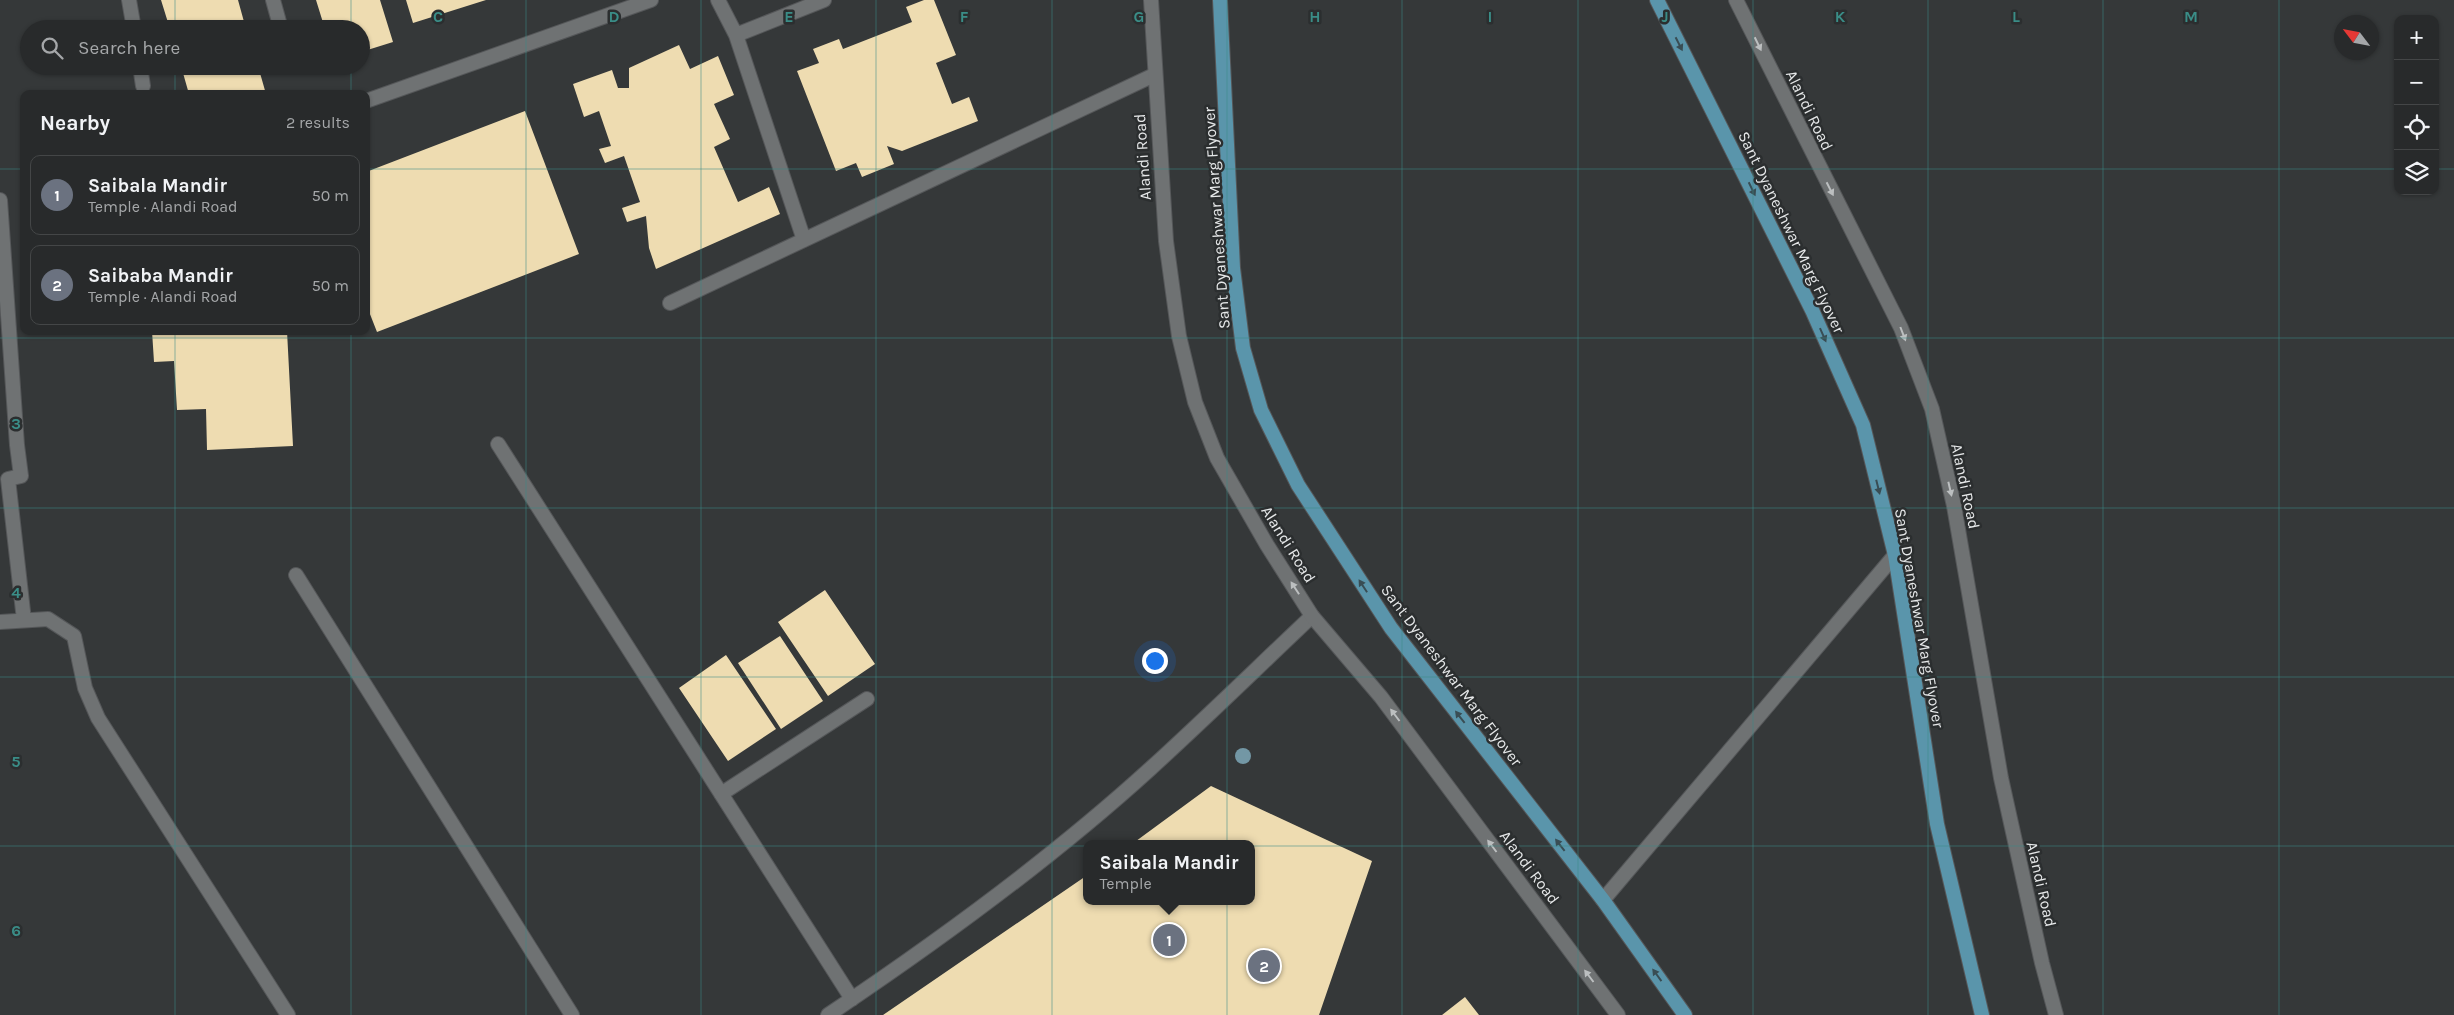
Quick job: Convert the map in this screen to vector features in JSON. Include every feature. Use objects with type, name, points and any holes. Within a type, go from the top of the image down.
[{"type":"main road","name":"Sant Dyaneshwar Marg Flyover","points":[[1220,0],[1234,268],[1243,348],[1261,410],[1298,486],[1391,628],[1603,900],[1685,1015]]},
{"type":"main road","name":"Sant Dyaneshwar Marg Flyover","points":[[1657,0],[1812,310],[1863,425],[1895,555],[1937,824],[1982,1015]]},
{"type":"street","points":[[129,0],[132,20]]},
{"type":"street","points":[[273,0],[279,20]]},
{"type":"street","points":[[370,100],[651,0]]},
{"type":"street","points":[[718,0],[736,35],[804,240]]},
{"type":"street","points":[[736,35],[824,0]]},
{"type":"street","name":"Alandi Road","points":[[1151,0],[1154,75],[1166,241],[1179,336],[1195,402],[1217,458],[1267,545],[1312,616],[1381,697],[1618,1015]]},
{"type":"street","name":"Alandi Road","points":[[1736,0],[1901,328],[1932,409],[1954,506],[2001,778],[2042,963],[2056,1015]]},
{"type":"street","points":[[141,75],[143,86]]},
{"type":"street","points":[[670,303],[1154,75]]},
{"type":"street","points":[[0,200],[17,445],[21,476],[8,479],[24,620]]},
{"type":"street","points":[[498,444],[852,999]]},
{"type":"street","points":[[1603,900],[1895,555]]},
{"type":"street","points":[[296,575],[572,1015]]},
{"type":"street","points":[[828,1015],[978,910],[1065,842],[1150,770],[1312,616]]},
{"type":"street","points":[[0,622],[48,619],[74,636],[85,688],[98,718],[288,1015]]},
{"type":"street","points":[[721,794],[867,699]]},
{"type":"building","points":[[161,0],[238,0],[244,20],[167,20]]},
{"type":"building","points":[[316,0],[380,0],[393,42],[370,49],[370,20],[322,20]]},
{"type":"building","points":[[406,0],[486,0],[413,23]]},
{"type":"building","points":[[924,0],[934,0],[956,55],[936,63],[952,104],[969,97],[978,121],[902,151],[887,146],[894,164],[862,177],[856,163],[836,171],[797,71],[819,63],[813,49],[839,39],[843,49],[912,22],[906,7]]},
{"type":"building","points":[[679,45],[690,69],[718,56],[734,95],[714,104],[730,139],[714,147],[738,202],[769,187],[780,214],[656,269],[649,248],[646,216],[627,222],[622,208],[640,202],[624,156],[605,163],[599,149],[611,146],[599,111],[584,117],[573,84],[612,70],[618,88],[629,88],[629,68]]},
{"type":"building","points":[[184,75],[261,75],[265,90],[188,90]]},
{"type":"building","points":[[525,111],[579,254],[377,332],[370,314],[370,170]]},
{"type":"building","points":[[152,335],[287,335],[293,446],[207,450],[206,409],[177,410],[174,361],[154,362]]},
{"type":"building","points":[[825,590],[875,664],[828,696],[778,622]]},
{"type":"building","points":[[780,636],[823,701],[781,729],[738,663]]},
{"type":"building","points":[[726,655],[776,729],[728,761],[679,688]]},
{"type":"building","points":[[1211,786],[1372,861],[1319,1015],[883,1015],[1083,878],[1083,905],[1255,905],[1255,840],[1137,840]]},
{"type":"building","points":[[1465,997],[1479,1015],[1442,1015]]},
{"type":"place","name":"Saibala Mandir","points":[[1169,940]]},
{"type":"place","name":"Saibaba Mandir","points":[[1264,966]]}]
